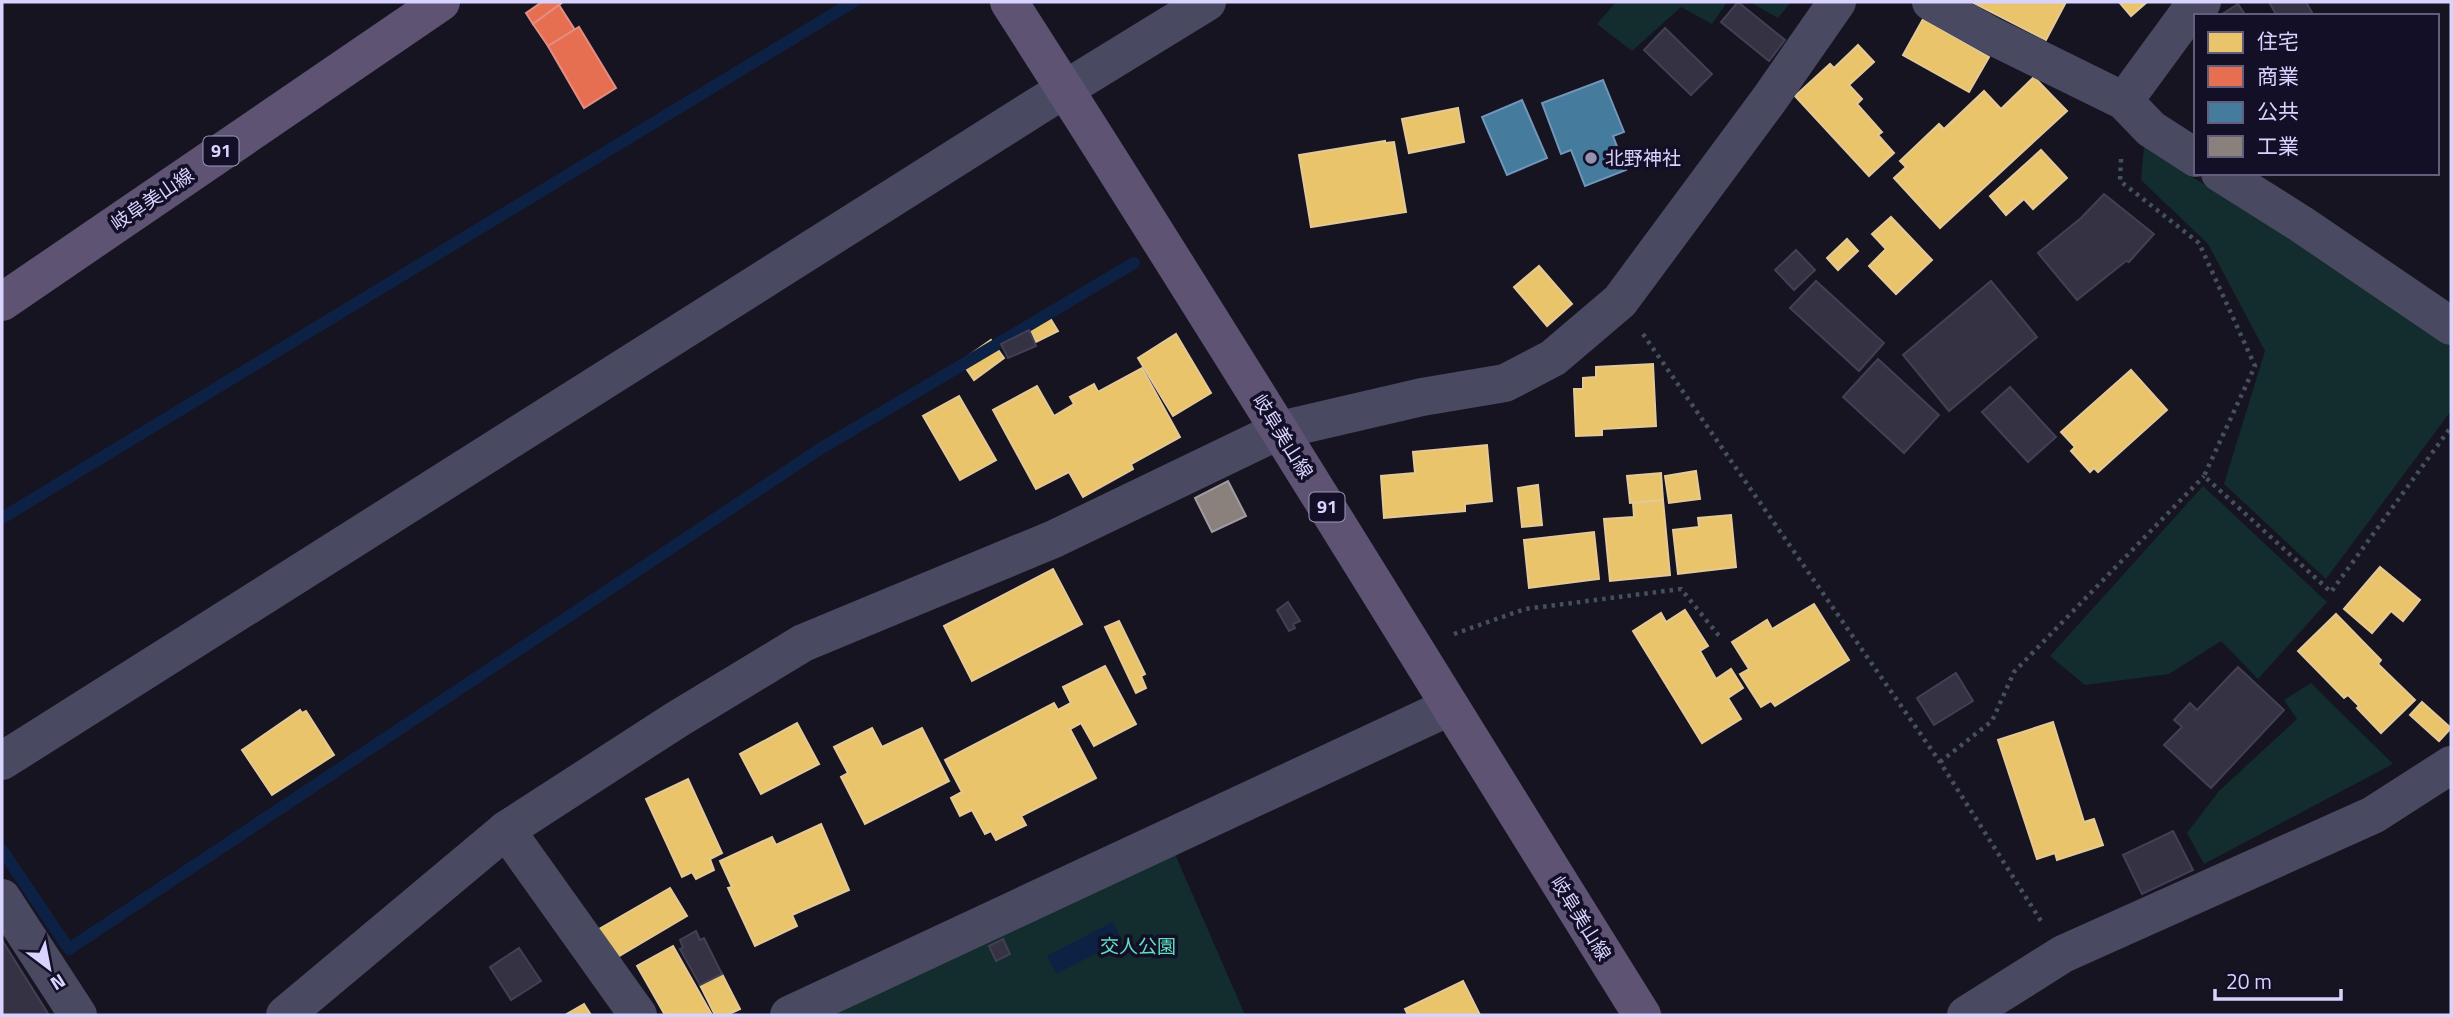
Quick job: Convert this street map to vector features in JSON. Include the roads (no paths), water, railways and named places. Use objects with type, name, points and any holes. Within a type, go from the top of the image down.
[{"type":"main road","name":"岐阜美山線","points":[[2,302],[441,2]]},
{"type":"main road","name":"岐阜美山線","points":[[1009,2],[1280,430],[1642,1015]]},
{"type":"street","points":[[2,761],[1207,2]]},
{"type":"street","points":[[285,1015],[506,830],[676,720],[803,643],[1054,539],[1280,430],[1422,397],[1505,383],[1553,358],[1620,301],[1771,97],[1837,2]]},
{"type":"street","points":[[1931,2],[1992,36],[2124,101],[2151,129],[2194,157]]},
{"type":"street","points":[[2124,101],[2188,15],[2202,2]]},
{"type":"street","points":[[2223,175],[2451,326]]},
{"type":"street","points":[[789,1015],[1449,707]]},
{"type":"street","points":[[1966,1015],[2063,954],[2373,815],[2451,765]]},
{"type":"street","points":[[506,830],[638,1015]]},
{"type":"street","points":[[2,898],[78,1015]]},
{"type":"water","points":[[1113,922],[1122,940],[1056,974],[1047,956]]},
{"type":"waterway","points":[[2,518],[853,2]]},
{"type":"waterway","points":[[2,850],[69,949],[820,449],[1134,263]]},
{"type":"place","name":"北野神社","points":[[1591,158]]},
{"type":"park label","name":"交人公園","points":[[1138,946]]}]
